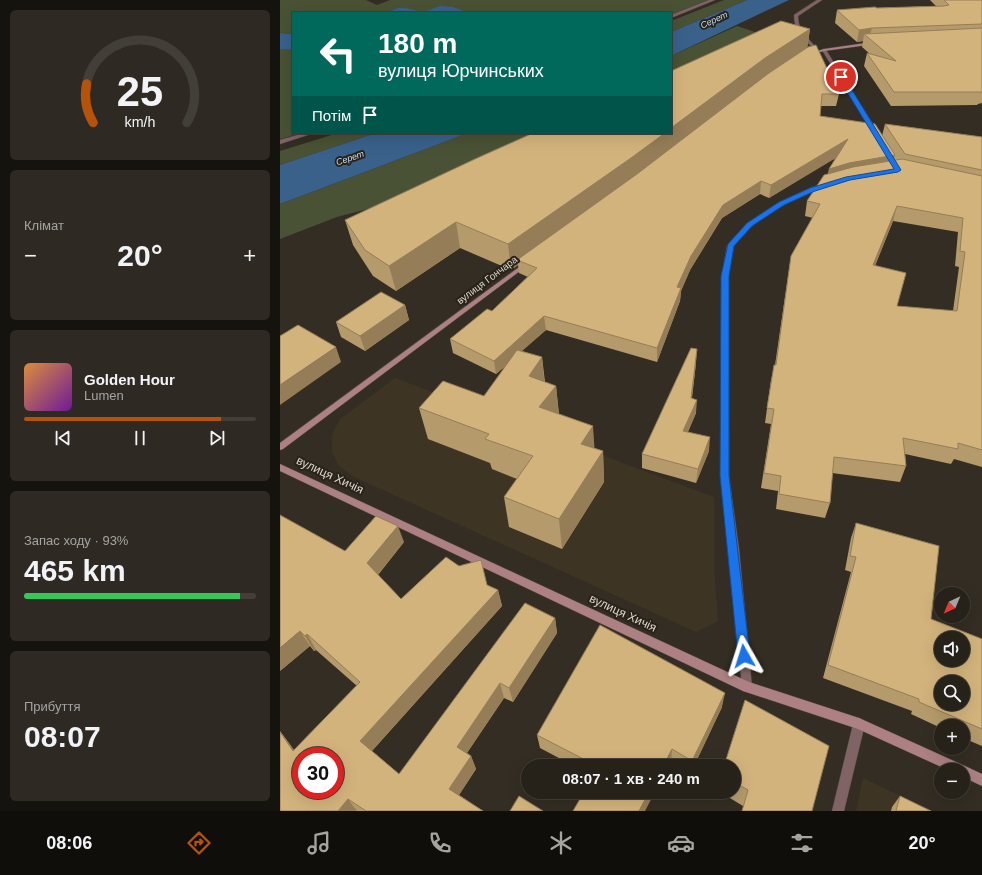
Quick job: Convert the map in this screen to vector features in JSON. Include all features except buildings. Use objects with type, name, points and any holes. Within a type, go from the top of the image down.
[{"type":"street","points":[[672,17],[713,0]]},
{"type":"street","points":[[820,0],[796,15],[796,22],[801,35],[813,46],[811,51],[804,56],[824,50],[877,43]]},
{"type":"street","points":[[824,50],[878,137]]},
{"type":"street","points":[[280,142],[308,134]]},
{"type":"street","points":[[747,687],[734,549],[724,476],[725,276],[730,246],[750,224],[782,204],[812,189],[834,182]]},
{"type":"street","name":"вулиця Гончара","points":[[280,447],[533,258]]},
{"type":"street","name":"вулиця Хичія","points":[[280,467],[747,687],[858,724],[944,763]]},
{"type":"street","points":[[838,811],[858,724]]},
{"type":"street","name":"вулиця Хичія","points":[[970,775],[982,780]]},
{"type":"shaded area","points":[[395,378],[714,497],[714,566],[718,621],[696,632],[354,477],[339,466],[332,452],[332,435],[340,419]]},
{"type":"shaded area","points":[[863,778],[931,811],[856,811]]},
{"type":"green space","points":[[280,0],[366,0],[377,5],[390,0],[709,0],[672,15],[672,12],[292,12],[292,34],[280,33]]},
{"type":"green space","points":[[724,0],[747,0],[672,32],[672,21]]},
{"type":"green space","points":[[737,26],[773,38],[672,84],[672,56]]},
{"type":"green space","points":[[280,49],[292,49],[292,134],[298,134],[280,139]]},
{"type":"green space","points":[[335,134],[373,134],[280,165],[280,151]]},
{"type":"green space","points":[[465,134],[561,134],[425,194],[337,217],[280,239],[280,204]]},
{"type":"water","name":"Серет","points":[[747,0],[789,0],[672,56],[672,32]]},
{"type":"water","points":[[441,6],[453,7],[466,12],[390,12],[401,8],[427,11]]},
{"type":"water","points":[[280,33],[292,34],[292,49],[280,49]]},
{"type":"water","name":"Серет","points":[[373,134],[465,134],[280,204],[280,165]]},
{"type":"route","points":[[744,656],[734,549],[724,476],[725,276],[730,246],[750,224],[782,204],[812,189],[849,178],[898,170],[841,77]]}]
